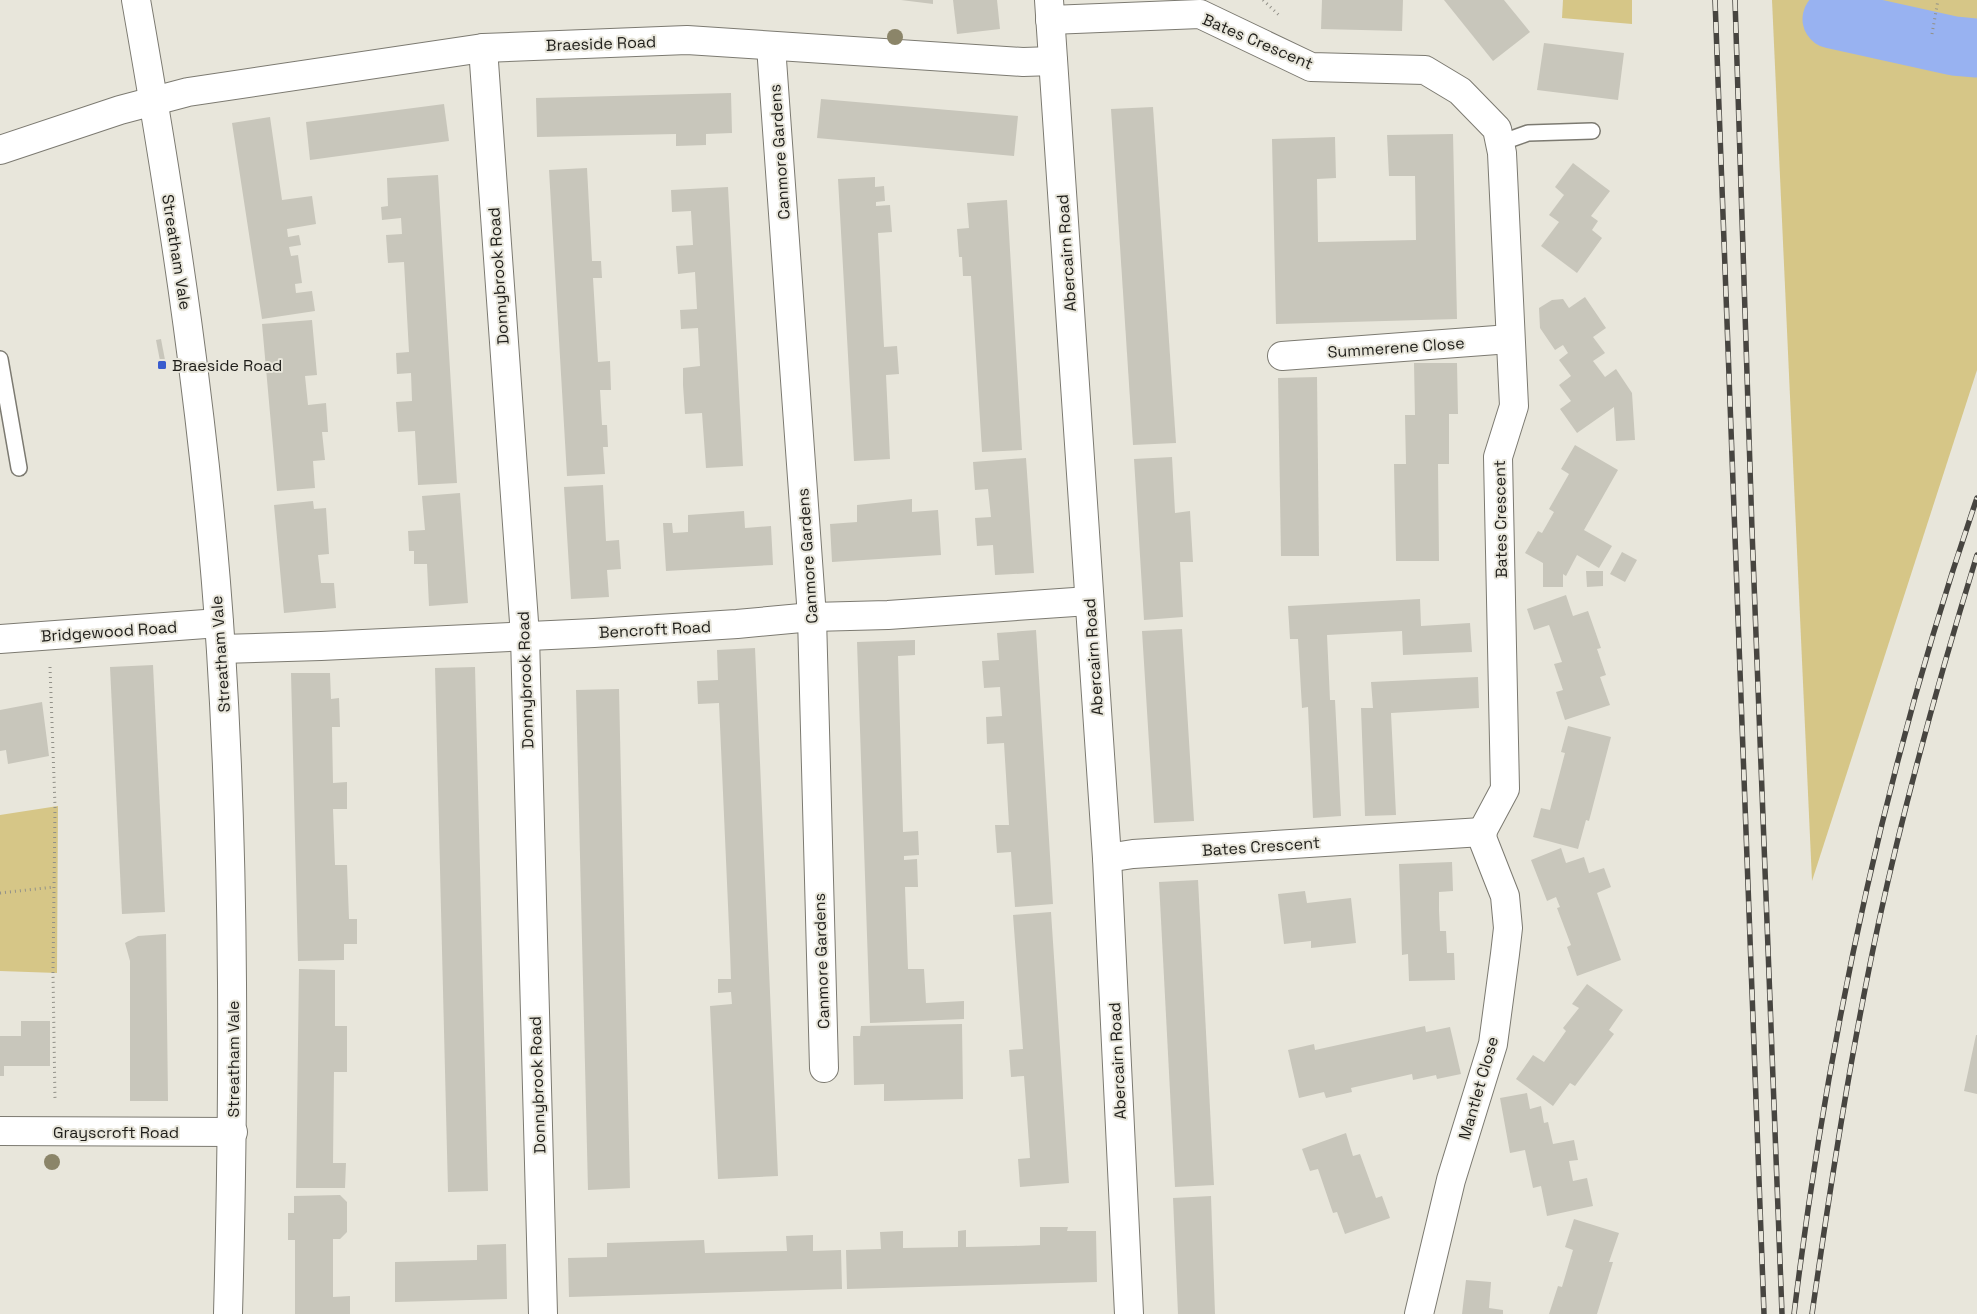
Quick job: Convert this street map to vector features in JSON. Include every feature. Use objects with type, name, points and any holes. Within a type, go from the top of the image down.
[{"type":"street","name":"Streatham Vale","points":[[136,0],[175,237],[198,398],[220,636],[233,957],[233,1132],[228,1314]]},
{"type":"street","name":"Abercairn Road","points":[[1049,10],[1108,858],[1129,1314]]},
{"type":"street","name":"Bates Crescent","points":[[1049,10],[1200,14],[1311,67],[1425,70],[1460,91],[1497,130],[1502,154],[1514,406],[1498,458],[1505,789],[1482,832],[1142,854],[1108,858]]},
{"type":"street","name":"Braeside Road","points":[[0,150],[153,100],[188,92],[482,48],[687,40],[1028,63],[1053,61]]},
{"type":"street","name":"Canmore Gardens","points":[[771,46],[812,617],[824,1068]]},
{"type":"street","name":"Donnybrook Road","points":[[482,48],[525,636],[543,1314]]},
{"type":"street","name":"Summerene Close","points":[[1282,356],[1510,339]]},
{"type":"street","name":"Bencroft Road","points":[[220,636],[321,646],[718,626],[812,617],[888,615],[1089,601]]},
{"type":"street","name":"Bridgewood Road","points":[[0,639],[220,636]]},
{"type":"street","name":"Mantlet Close","points":[[1420,1314],[1451,1180],[1493,1044],[1506,954],[1508,928],[1505,896],[1483,840],[1482,832]]},
{"type":"street","name":"Grayscroft Road","points":[[0,1131],[233,1132]]},
{"type":"lane","points":[[1500,143],[1528,133],[1592,131]]},
{"type":"lane","points":[[0,359],[19,468]]},
{"type":"path","points":[[1932,34],[1938,0]]},
{"type":"path","points":[[49,662],[55,806],[53,973],[55,1103]]},
{"type":"path","points":[[0,893],[54,887]]},
{"type":"shaded area","points":[[1563,0],[1632,0],[1632,24],[1562,18]]},
{"type":"shaded area","points":[[1772,0],[1977,0],[1977,370],[1812,881]]},
{"type":"shaded area","points":[[58,806],[57,973],[0,971],[0,815]]},
{"type":"building","points":[[901,0],[933,0],[933,4]]},
{"type":"building","points":[[953,0],[997,0],[1000,29],[957,34]]},
{"type":"building","points":[[1322,0],[1403,0],[1402,31],[1321,29]]},
{"type":"building","points":[[1444,0],[1504,0],[1530,32],[1493,61]]},
{"type":"building","points":[[1544,43],[1624,53],[1618,100],[1537,90]]},
{"type":"building","points":[[731,93],[732,133],[706,134],[706,145],[676,146],[676,134],[537,137],[536,98]]},
{"type":"building","points":[[821,99],[1018,116],[1014,156],[817,138]]},
{"type":"building","points":[[444,104],[449,141],[310,160],[306,122]]},
{"type":"building","points":[[1153,107],[1176,443],[1133,445],[1111,109]]},
{"type":"building","points":[[270,117],[282,200],[312,196],[316,224],[287,229],[288,237],[299,235],[301,245],[289,247],[291,256],[298,255],[302,283],[295,284],[296,293],[312,291],[315,311],[262,319],[232,123]]},
{"type":"building","points":[[1453,134],[1457,319],[1276,324],[1272,139],[1335,137],[1336,178],[1317,179],[1318,242],[1416,240],[1415,176],[1389,176],[1387,135]]},
{"type":"building","points":[[1573,163],[1610,191],[1591,216],[1598,221],[1592,230],[1602,238],[1577,273],[1541,246],[1559,222],[1549,215],[1564,195],[1555,187]]},
{"type":"building","points":[[587,168],[592,261],[601,261],[602,278],[593,278],[598,362],[610,361],[611,390],[600,390],[602,425],[607,425],[608,447],[603,447],[605,474],[567,476],[549,170]]},
{"type":"building","points":[[438,175],[457,483],[418,485],[415,431],[398,432],[396,402],[412,401],[411,373],[397,374],[396,353],[409,352],[404,262],[388,263],[386,235],[402,234],[401,218],[382,220],[381,207],[388,206],[387,178]]},
{"type":"building","points":[[875,177],[875,187],[884,186],[885,201],[876,202],[876,206],[890,205],[892,232],[878,233],[884,347],[897,346],[899,374],[886,375],[890,459],[854,461],[838,179]]},
{"type":"building","points":[[728,187],[743,466],[706,468],[702,413],[685,414],[683,385],[683,368],[700,366],[698,328],[681,329],[680,310],[697,309],[695,272],[678,274],[676,246],[693,245],[691,211],[672,212],[671,190]]},
{"type":"building","points":[[1007,200],[1022,450],[982,452],[971,276],[963,276],[962,257],[959,257],[957,229],[969,228],[967,203]]},
{"type":"building","points":[[1585,297],[1606,328],[1593,337],[1605,353],[1593,361],[1605,377],[1616,369],[1632,393],[1635,440],[1616,441],[1614,407],[1577,433],[1560,409],[1571,401],[1559,385],[1571,376],[1559,360],[1568,353],[1563,345],[1555,350],[1540,328],[1539,308],[1552,300],[1563,299],[1569,308]]},
{"type":"building","points":[[312,320],[317,375],[305,376],[308,405],[326,403],[328,432],[322,432],[325,460],[313,461],[315,488],[277,491],[262,324]]},
{"type":"building","points":[[161,339],[165,360],[160,361],[156,340]]},
{"type":"building","points":[[1414,363],[1457,363],[1458,414],[1449,414],[1449,464],[1438,464],[1439,561],[1396,561],[1394,464],[1406,464],[1405,415],[1415,415]]},
{"type":"building","points":[[1317,377],[1319,556],[1281,556],[1278,378]]},
{"type":"building","points":[[1575,445],[1618,470],[1584,530],[1612,546],[1599,568],[1577,555],[1566,576],[1563,574],[1563,587],[1543,587],[1543,563],[1525,553],[1538,531],[1542,533],[1554,512],[1549,509],[1569,474],[1561,469]]},
{"type":"building","points":[[1172,457],[1175,513],[1190,511],[1193,562],[1180,562],[1183,617],[1144,620],[1134,459]]},
{"type":"building","points":[[1026,458],[1034,573],[995,575],[993,545],[977,546],[975,518],[991,517],[988,489],[975,490],[973,462]]},
{"type":"building","points":[[603,485],[606,541],[619,540],[621,569],[607,570],[609,597],[571,599],[564,487]]},
{"type":"building","points":[[460,493],[468,603],[429,606],[427,564],[414,564],[414,551],[409,551],[408,531],[425,530],[422,496]]},
{"type":"building","points":[[912,499],[912,512],[938,510],[941,555],[832,562],[830,524],[857,522],[857,505]]},
{"type":"building","points":[[313,501],[314,509],[326,508],[329,554],[318,555],[321,583],[334,583],[336,608],[284,613],[274,505]]},
{"type":"building","points":[[744,511],[745,528],[771,526],[773,565],[666,571],[663,523],[672,523],[673,533],[688,532],[688,515]]},
{"type":"building","points":[[1622,552],[1637,560],[1625,582],[1610,574]]},
{"type":"building","points":[[1586,571],[1603,571],[1603,586],[1587,587]]},
{"type":"building","points":[[1566,595],[1573,616],[1588,611],[1601,648],[1597,649],[1606,675],[1600,677],[1610,705],[1565,720],[1556,692],[1563,690],[1554,664],[1562,662],[1549,625],[1534,630],[1527,609]]},
{"type":"building","points":[[1420,599],[1421,626],[1470,623],[1472,652],[1403,655],[1402,631],[1327,635],[1330,700],[1335,700],[1341,816],[1313,818],[1308,707],[1302,708],[1298,639],[1290,639],[1288,606]]},
{"type":"building","points":[[1182,629],[1194,821],[1154,823],[1142,631]]},
{"type":"building","points":[[1036,630],[1053,904],[1015,907],[1011,852],[997,853],[995,825],[1009,825],[1004,743],[987,744],[986,717],[1002,716],[1000,687],[984,688],[982,661],[999,660],[997,633]]},
{"type":"building","points":[[915,640],[915,655],[898,656],[903,832],[918,831],[919,855],[904,856],[904,860],[917,859],[918,887],[905,887],[908,969],[924,969],[926,1003],[964,1001],[964,1019],[870,1023],[857,642]]},
{"type":"building","points":[[755,648],[778,1176],[718,1179],[710,1006],[732,1004],[731,992],[718,993],[718,979],[731,979],[730,950],[719,703],[698,704],[697,681],[718,680],[717,650]]},
{"type":"building","points":[[153,665],[165,912],[122,914],[110,667]]},
{"type":"building","points":[[475,667],[488,1191],[448,1192],[435,668]]},
{"type":"building","points":[[291,673],[330,673],[331,699],[339,698],[340,727],[332,727],[333,783],[347,782],[347,809],[333,809],[335,865],[347,865],[349,919],[357,919],[357,944],[344,944],[344,960],[298,961]]},
{"type":"building","points":[[1478,677],[1479,708],[1391,713],[1396,815],[1365,816],[1361,708],[1373,708],[1371,682]]},
{"type":"building","points":[[619,689],[630,1188],[588,1190],[576,690]]},
{"type":"building","points":[[42,702],[49,756],[8,764],[6,750],[0,751],[0,710]]},
{"type":"building","points":[[1568,726],[1611,737],[1589,821],[1586,820],[1578,849],[1533,837],[1541,808],[1550,810],[1565,753],[1561,752]]},
{"type":"building","points":[[1561,848],[1566,863],[1584,857],[1589,873],[1604,868],[1611,887],[1597,893],[1621,960],[1577,976],[1567,947],[1571,945],[1557,908],[1560,907],[1556,897],[1547,901],[1531,860]]},
{"type":"building","points":[[1452,862],[1453,891],[1439,892],[1439,911],[1440,931],[1446,931],[1447,953],[1454,953],[1455,980],[1409,981],[1408,954],[1402,955],[1399,864]]},
{"type":"building","points":[[1198,880],[1214,1185],[1175,1187],[1159,882]]},
{"type":"building","points":[[1305,891],[1307,903],[1351,898],[1356,943],[1311,948],[1311,941],[1284,944],[1278,894]]},
{"type":"building","points":[[1051,912],[1069,1183],[1020,1187],[1018,1159],[1030,1158],[1024,1076],[1011,1077],[1009,1050],[1023,1049],[1013,915]]},
{"type":"building","points":[[166,934],[168,1101],[130,1101],[130,961],[125,943],[138,936]]},
{"type":"building","points":[[299,969],[335,970],[335,1026],[347,1026],[347,1072],[334,1072],[333,1163],[346,1163],[345,1188],[296,1188]]},
{"type":"building","points":[[1587,984],[1623,1010],[1609,1030],[1614,1034],[1575,1086],[1570,1083],[1553,1106],[1516,1079],[1533,1055],[1544,1062],[1566,1031],[1563,1028],[1579,1008],[1572,1004]]},
{"type":"building","points":[[21,1021],[50,1021],[50,1066],[4,1066],[4,1076],[0,1076],[0,1036],[21,1036]]},
{"type":"building","points":[[962,1024],[963,1099],[884,1101],[884,1084],[854,1085],[853,1036],[860,1036],[861,1026]]},
{"type":"building","points":[[1425,1026],[1426,1032],[1450,1027],[1461,1074],[1437,1079],[1436,1075],[1413,1080],[1412,1074],[1351,1088],[1352,1092],[1326,1098],[1324,1092],[1299,1098],[1288,1050],[1314,1044],[1315,1050]]},
{"type":"building","points":[[1977,1035],[1977,1094],[1964,1091]]},
{"type":"building","points":[[1527,1093],[1530,1109],[1541,1106],[1544,1123],[1548,1122],[1553,1144],[1574,1140],[1578,1160],[1569,1161],[1573,1181],[1587,1178],[1593,1206],[1547,1216],[1541,1186],[1533,1188],[1525,1150],[1510,1153],[1500,1098]]},
{"type":"building","points":[[1346,1133],[1353,1156],[1360,1154],[1376,1198],[1382,1196],[1390,1218],[1345,1234],[1337,1212],[1333,1213],[1318,1169],[1310,1171],[1302,1149]]},
{"type":"building","points":[[340,1195],[347,1202],[347,1232],[340,1239],[333,1239],[333,1297],[350,1296],[350,1314],[295,1314],[295,1240],[288,1240],[288,1213],[294,1213],[294,1196]]},
{"type":"building","points":[[1211,1196],[1215,1314],[1178,1314],[1173,1198]]},
{"type":"building","points":[[1574,1219],[1619,1233],[1609,1262],[1613,1262],[1597,1314],[1549,1314],[1558,1286],[1562,1287],[1573,1250],[1565,1247]]},
{"type":"building","points":[[1040,1227],[1068,1227],[1067,1231],[1096,1231],[1097,1282],[847,1289],[846,1250],[881,1249],[880,1232],[903,1231],[903,1248],[958,1247],[958,1231],[966,1230],[966,1247],[1013,1246],[1040,1245]]},
{"type":"building","points":[[813,1235],[813,1251],[841,1250],[842,1289],[569,1297],[568,1258],[607,1257],[607,1243],[704,1240],[705,1253],[787,1251],[786,1236]]},
{"type":"building","points":[[506,1244],[507,1299],[395,1302],[395,1262],[477,1260],[477,1245]]},
{"type":"building","points":[[1466,1280],[1491,1282],[1489,1308],[1503,1310],[1503,1314],[1462,1314]]},
{"type":"waterway","points":[[1832,19],[1954,46],[1977,48]]},
{"type":"railway","points":[[1715,0],[1764,1314]]},
{"type":"railway","points":[[1735,0],[1752,530],[1782,1314]]},
{"type":"railway","points":[[1794,1314],[1824,1107],[1864,901],[1888,799],[1915,698],[1944,597],[1977,498]]},
{"type":"railway","points":[[1812,1314],[1842,1117],[1879,921],[1900,828],[1924,736],[1977,555]]},
{"type":"place","name":"Braeside Road","points":[[162,365]]}]
